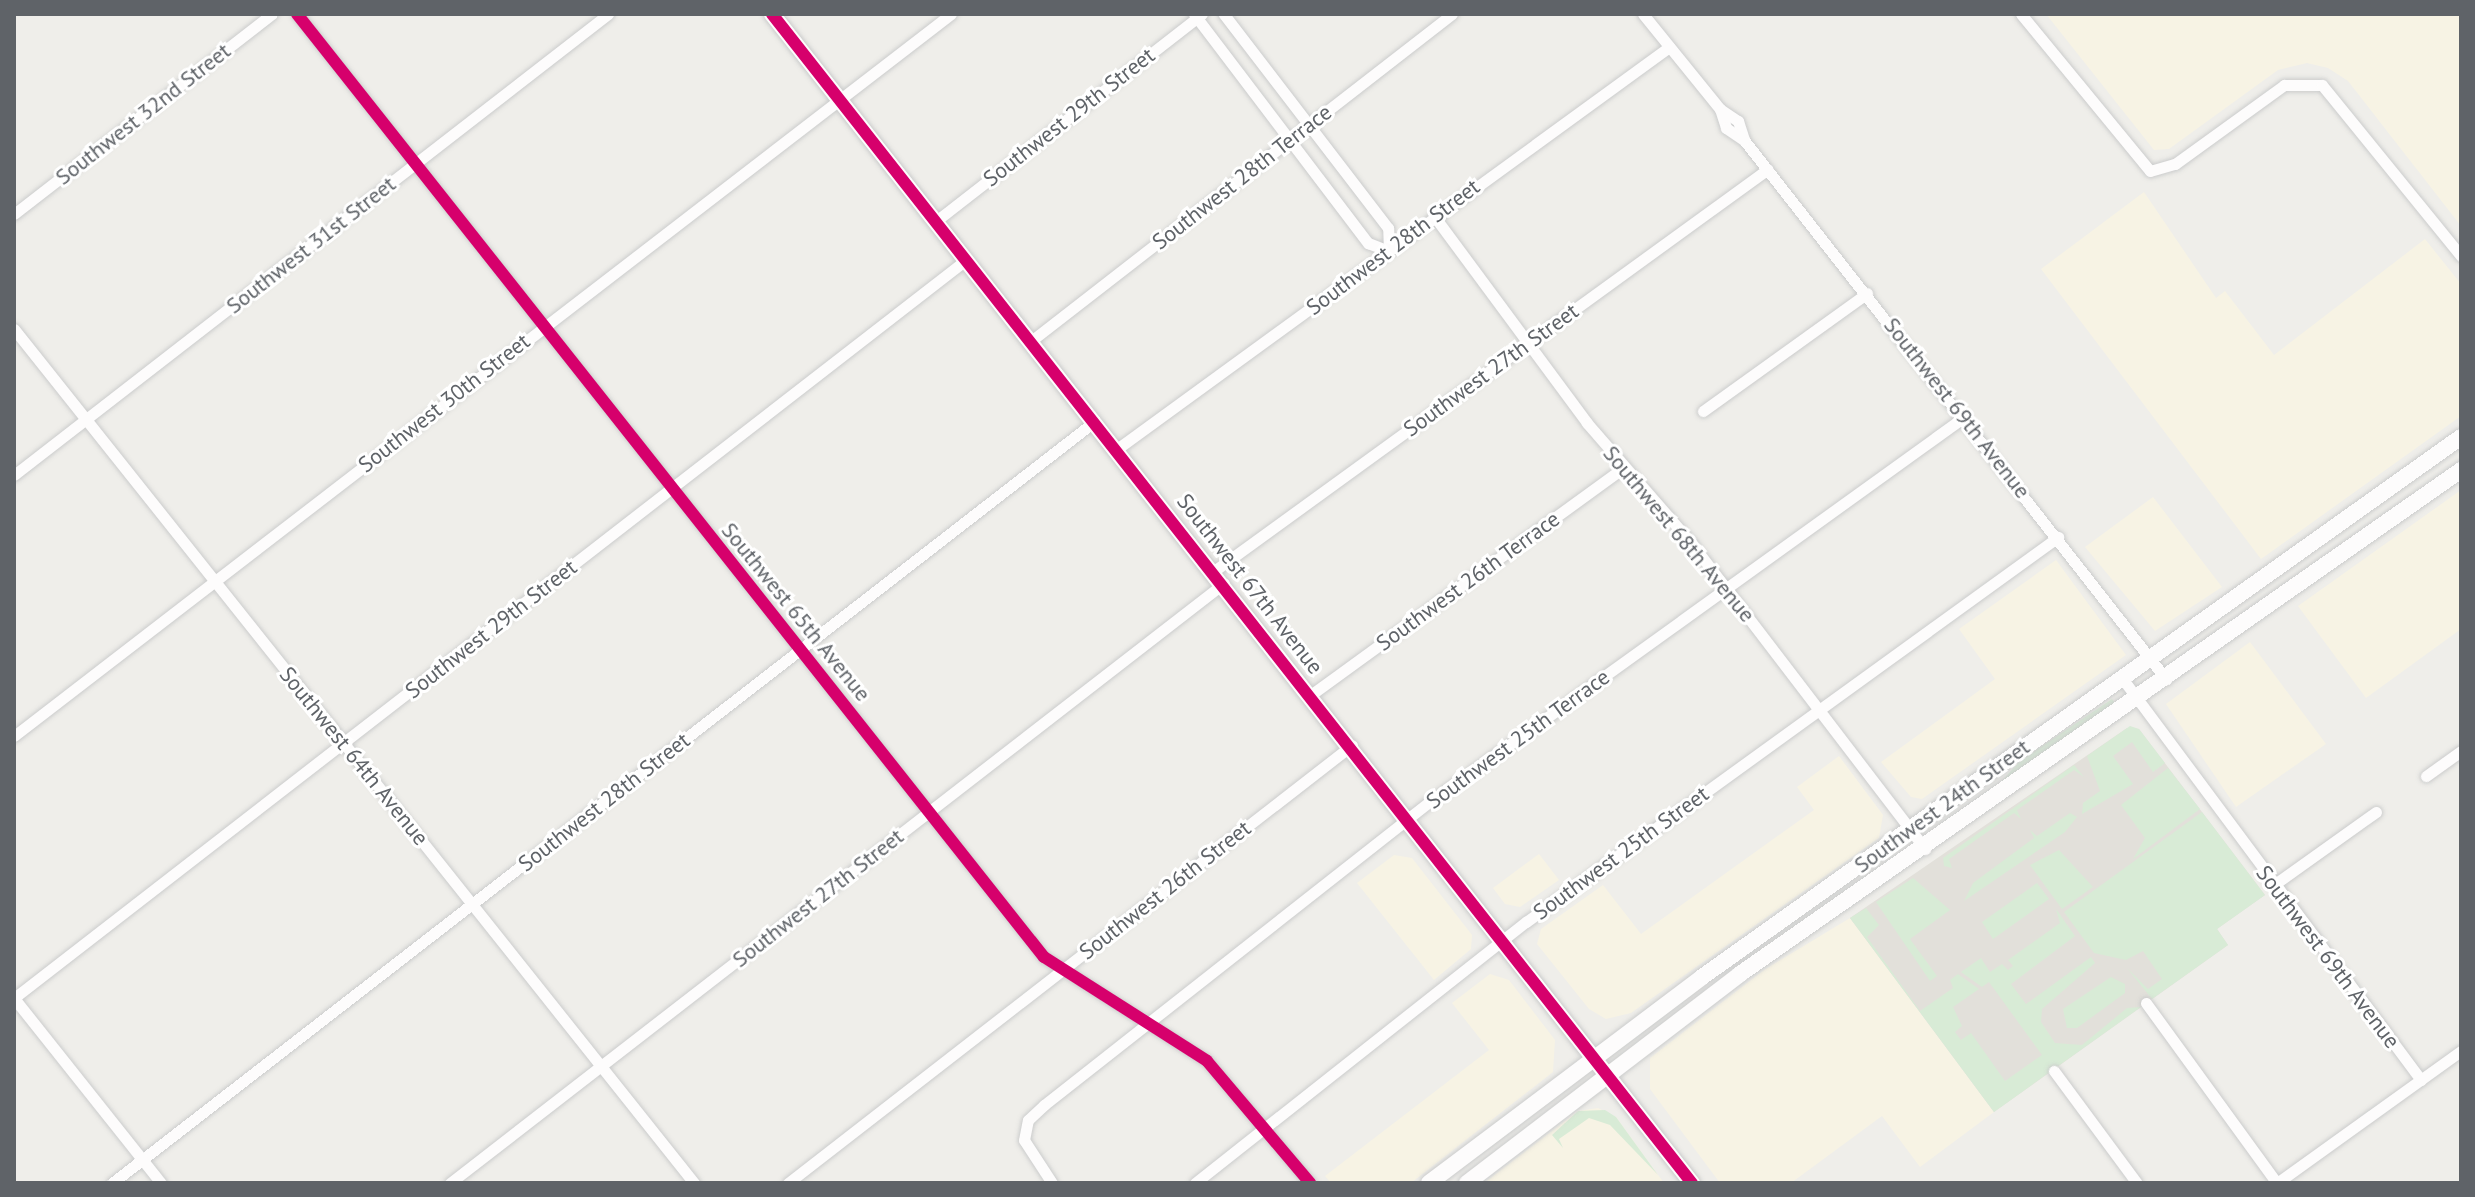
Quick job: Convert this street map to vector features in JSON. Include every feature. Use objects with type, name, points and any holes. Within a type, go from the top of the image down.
[{"type":"main road","name":"Southwest 67th Avenue","points":[[772,14],[1411,819],[1692,1183]]},
{"type":"main road","name":"Southwest 24th Street","points":[[1429,1183],[1595,1055],[1754,939],[2461,437]]},
{"type":"main road","name":"Southwest 24th Street","points":[[1467,1183],[1767,955],[1926,850],[2461,470]]},
{"type":"main road","points":[[1754,939],[1767,955]]},
{"type":"street","name":"Southwest 32nd Street","points":[[14,214],[272,14]]},
{"type":"street","name":"Southwest 65th Avenue","points":[[297,14],[929,812],[1060,972],[1150,1023],[1220,1072],[1310,1183]]},
{"type":"street","name":"Southwest 31st Street","points":[[14,475],[608,14]]},
{"type":"street","name":"Southwest 30th Street","points":[[14,736],[951,14]]},
{"type":"street","points":[[1198,15],[1368,243],[1389,251],[1388,228],[1224,14]]},
{"type":"street","name":"Southwest 28th Terrace","points":[[1031,341],[1452,14]]},
{"type":"street","name":"Southwest 69th Avenue","points":[[1643,14],[1720,109],[1726,128],[1744,140],[1768,169],[2166,679]]},
{"type":"street","points":[[2021,14],[2150,171],[2175,164],[2284,85],[2314,82],[2343,105],[2461,256]]},
{"type":"street","name":"Southwest 29th Street","points":[[936,221],[1198,15]]},
{"type":"street","name":"Southwest 28th Street","points":[[1117,449],[1669,47]]},
{"type":"street","name":"Southwest 27th Street","points":[[450,1183],[929,812],[1219,577],[1531,341],[1768,169]]},
{"type":"street","name":"Southwest 68th Avenue","points":[[1434,216],[1531,341],[1623,468],[1726,588],[1926,850]]},
{"type":"street","name":"Southwest 29th Street","points":[[14,998],[967,259]]},
{"type":"street","points":[[1703,411],[1867,293]]},
{"type":"street","name":"Southwest 64th Avenue","points":[[14,329],[694,1183]]},
{"type":"street","name":"Southwest 25th Terrace","points":[[1052,1183],[1026,1146],[1028,1120],[1411,819],[1964,417]]},
{"type":"street","name":"Southwest 28th Street","points":[[112,1183],[1095,421]]},
{"type":"street","name":"Southwest 26th Terrace","points":[[1312,694],[1623,468]]},
{"type":"street","name":"Southwest 25th Street","points":[[1195,1183],[1505,941],[2058,537]]},
{"type":"street","name":"Southwest 69th Avenue","points":[[2122,678],[2421,1080]]},
{"type":"street","name":"Southwest 26th Street","points":[[788,1183],[1352,745]]},
{"type":"street","points":[[2426,776],[2461,751]]},
{"type":"street","points":[[2275,884],[2376,812]]},
{"type":"street","points":[[14,998],[161,1183]]},
{"type":"street","points":[[2146,1003],[2277,1183],[2461,1051]]},
{"type":"street","points":[[2054,1071],[2137,1183]]},
{"type":"shaded area","points":[[2046,14],[2461,14],[2461,226],[2348,81],[2328,68],[2307,63],[2278,70],[2169,149],[2154,150]]},
{"type":"shaded area","points":[[2144,192],[2216,298],[2225,291],[2274,355],[2425,239],[2461,284],[2461,416],[2261,559],[2041,269]]},
{"type":"shaded area","points":[[2461,490],[2461,629],[2366,698],[2298,606]]},
{"type":"shaded area","points":[[2153,497],[2222,587],[2155,631],[2085,547]]},
{"type":"shaded area","points":[[2056,560],[2126,655],[1922,799],[1911,797],[1881,762],[1995,679],[1959,629]]},
{"type":"shaded area","points":[[2250,642],[2326,744],[2236,807],[2166,704]]},
{"type":"shaded area","points":[[2127,728],[2139,729],[2265,895],[2217,929],[2228,945],[1994,1112],[1850,918]]},
{"type":"shaded area","points":[[1839,756],[1883,815],[1879,838],[1631,1013],[1606,1019],[1589,1009],[1537,944],[1541,929],[1603,885],[1641,934],[1814,810],[1797,787]]},
{"type":"shaded area","points":[[1539,854],[1559,880],[1520,907],[1505,904],[1493,888]]},
{"type":"shaded area","points":[[1394,855],[1412,858],[1472,935],[1471,949],[1434,980],[1357,883]]},
{"type":"shaded area","points":[[1850,918],[1994,1112],[1920,1167],[1882,1116],[1791,1183],[1720,1183],[1650,1089],[1650,1058],[1764,970]]},
{"type":"shaded area","points":[[1490,974],[1509,980],[1555,1040],[1553,1072],[1411,1183],[1331,1183],[1325,1176],[1489,1050],[1452,1003]]},
{"type":"shaded area","points":[[1598,1108],[1616,1117],[1664,1183],[1484,1183],[1578,1111]]},
{"type":"green space","points":[[2112,699],[2115,703],[1988,796],[2021,760]]},
{"type":"green space","points":[[2130,726],[2139,729],[2165,763],[2153,772],[2132,742],[2113,756],[2133,784],[2082,814],[2083,803],[2100,791],[2087,756]]},
{"type":"green space","points":[[2074,765],[2084,777],[2074,770],[2017,810],[2021,819],[2014,813],[1949,859],[1952,868],[1944,866],[1943,858]]},
{"type":"green space","points":[[2168,768],[2200,809],[2133,859],[2145,838],[2121,805]]},
{"type":"green space","points":[[2202,812],[2265,895],[2217,929],[2228,945],[2152,999],[2127,968],[2148,989],[2162,979],[2143,951],[2126,960],[2094,953],[2064,912]]},
{"type":"green space","points":[[2070,813],[2077,817],[2065,832],[1964,901],[1973,883],[2034,838],[2030,830],[2037,836]]},
{"type":"green space","points":[[2059,850],[2093,887],[2062,909],[2030,865]]},
{"type":"green space","points":[[1913,878],[1950,910],[1910,939],[1937,976],[1930,981],[1876,902]]},
{"type":"green space","points":[[2037,883],[2049,899],[1993,939],[1982,922]]},
{"type":"green space","points":[[1866,908],[1879,925],[1867,937],[1920,1011],[1953,988],[1950,980],[1958,974],[1979,989],[1953,1007],[1962,1026],[1955,1032],[1961,1040],[1971,1033],[2005,1081],[2042,1055],[1989,982],[1982,987],[1961,972],[1981,958],[1990,972],[2002,964],[2008,970],[2013,966],[2008,960],[2060,923],[2056,909],[2075,936],[2011,984],[2026,1004],[2091,957],[2095,963],[2042,1009],[2041,1022],[2055,1043],[2082,1045],[2127,1008],[2141,1007],[1994,1112],[1850,918]]},
{"type":"green space","points":[[2111,977],[2125,984],[2125,993],[2077,1028],[2067,1028],[2063,1009]]},
{"type":"green space","points":[[1605,1110],[1616,1117],[1658,1175],[1610,1125],[1589,1118],[1559,1139],[1563,1148],[1552,1135],[1578,1111]]},
{"type":"cycle path","points":[[297,14],[1044,957],[1207,1061],[1310,1183]]},
{"type":"cycle path","points":[[772,14],[1692,1183]]}]
